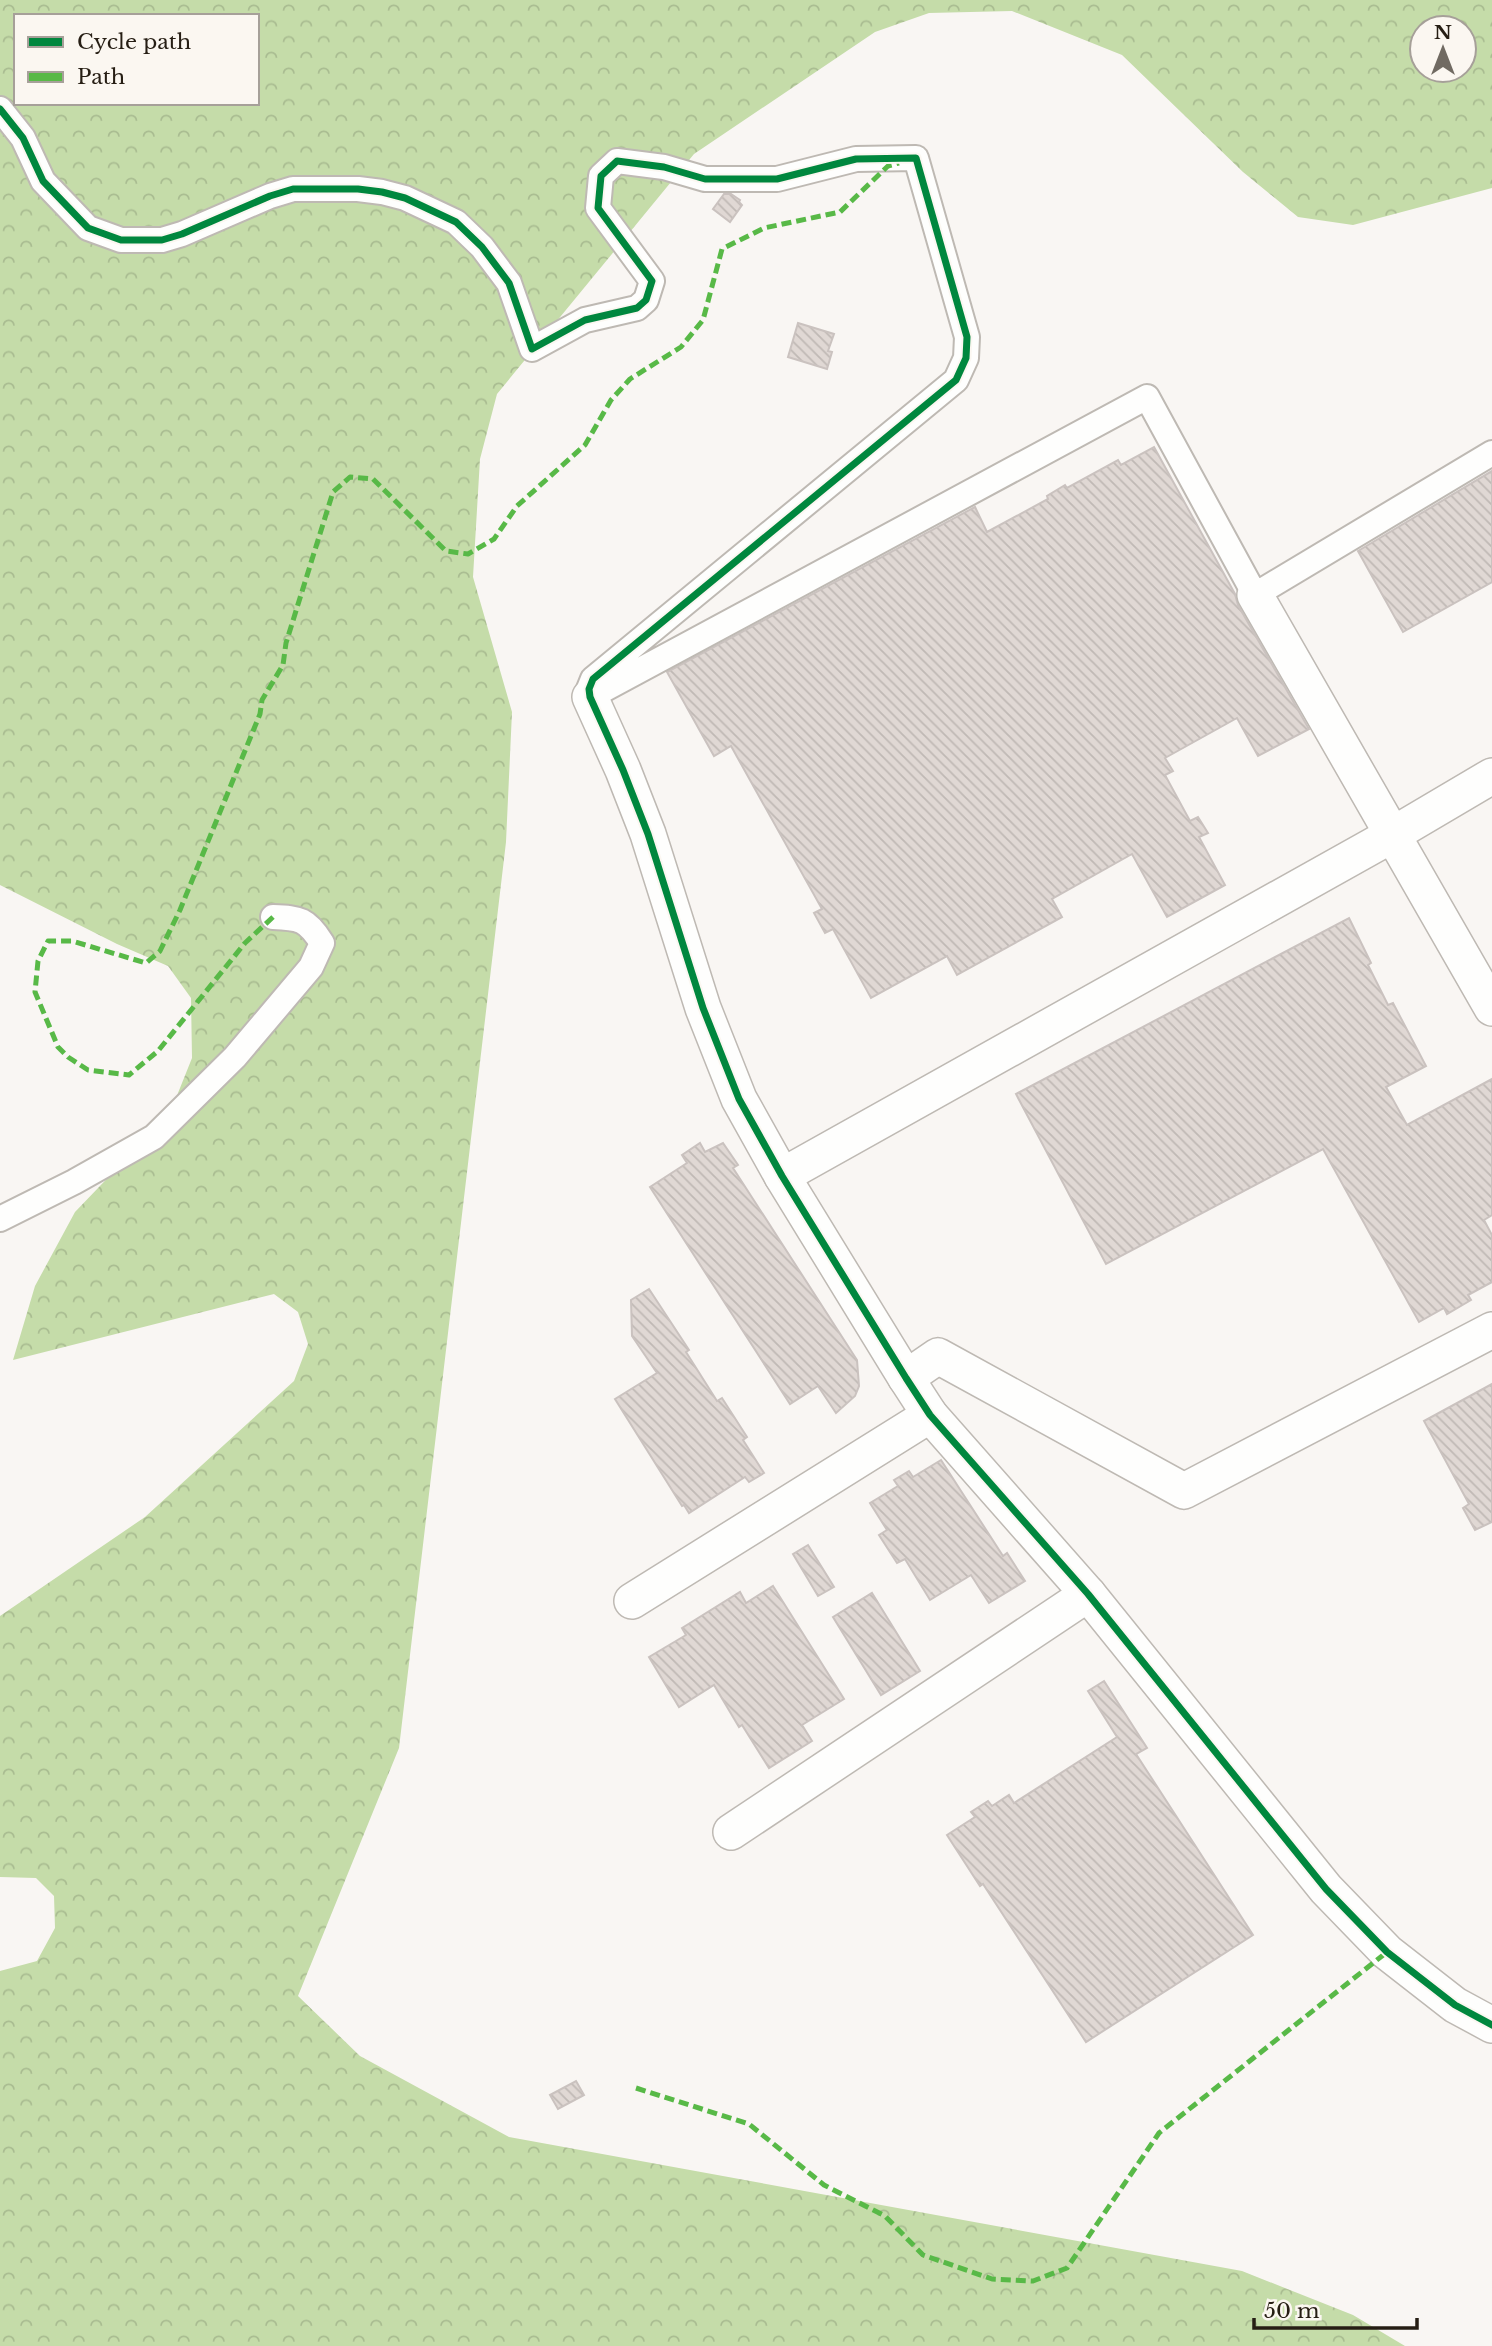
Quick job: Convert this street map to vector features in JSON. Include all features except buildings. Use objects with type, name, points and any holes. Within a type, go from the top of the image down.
[{"type":"street","points":[[0,109],[23,138],[43,181],[88,228],[121,240],[162,240],[182,234],[270,195],[293,189],[358,189],[382,191],[405,198],[456,222],[482,247],[509,283],[532,349],[585,320],[638,308],[646,299],[652,281],[598,208],[601,176],[617,161],[664,167],[705,179],[777,179],[856,159],[916,158],[967,337],[966,358],[956,380],[593,679],[589,689],[590,697],[648,834],[703,1008],[739,1098],[782,1176],[930,1415],[1087,1594],[1326,1889],[1387,1952],[1455,2005],[1492,2025]]},
{"type":"street","points":[[590,697],[1147,397],[1255,595],[1492,1008]]},
{"type":"street","points":[[1255,595],[1492,453]]},
{"type":"street","points":[[782,1176],[1392,835],[1492,776]]},
{"type":"street","points":[[0,1219],[74,1182],[154,1137],[235,1057],[311,967],[322,943],[314,930],[301,918],[272,917]]},
{"type":"street","points":[[906,1378],[938,1356],[1184,1491],[1492,1330]]},
{"type":"street","points":[[632,1601],[930,1415]]},
{"type":"street","points":[[731,1832],[1087,1594]]},
{"type":"green space","points":[[0,0],[1492,0],[1492,188],[1353,225],[1298,217],[1243,172],[1122,55],[1012,11],[929,13],[875,32],[694,154],[497,394],[480,459],[473,577],[512,712],[506,842],[399,1748],[298,1996],[360,2056],[509,2137],[1242,2271],[1353,2315],[1405,2346],[0,2346],[0,1971],[37,1961],[55,1928],[54,1896],[36,1878],[0,1877],[0,1616],[145,1517],[294,1381],[308,1344],[298,1312],[274,1294],[13,1360],[35,1286],[75,1212],[170,1113],[192,1058],[191,998],[168,966],[117,944],[0,885]]},
{"type":"marked path","points":[[273,917],[245,943],[158,1051],[129,1075],[88,1070],[58,1047],[35,992],[38,961],[48,941],[72,941],[146,963],[160,951],[180,910],[260,714],[262,700],[283,665],[286,643],[333,492],[350,477],[373,479],[446,551],[468,554],[494,539],[517,506],[585,445],[611,400],[630,379],[681,347],[703,320],[722,249],[764,228],[840,212],[888,166],[899,163]]},
{"type":"marked path","points":[[636,2088],[749,2124],[824,2185],[885,2216],[923,2255],[992,2279],[1033,2281],[1067,2268],[1159,2133],[1387,1952]]},
{"type":"cycle path","points":[[0,109],[23,138],[43,181],[88,228],[121,240],[162,240],[293,189],[358,189],[405,198],[456,222],[482,247],[509,283],[532,349],[585,320],[637,308],[646,300],[652,281],[598,208],[601,176],[617,161],[664,167],[705,179],[777,179],[856,159],[916,158],[967,337],[966,358],[956,380],[593,679],[589,689],[590,697],[648,834],[703,1008],[739,1099],[782,1176],[930,1415],[1088,1594],[1326,1889],[1387,1952],[1455,2005],[1492,2025]]}]
